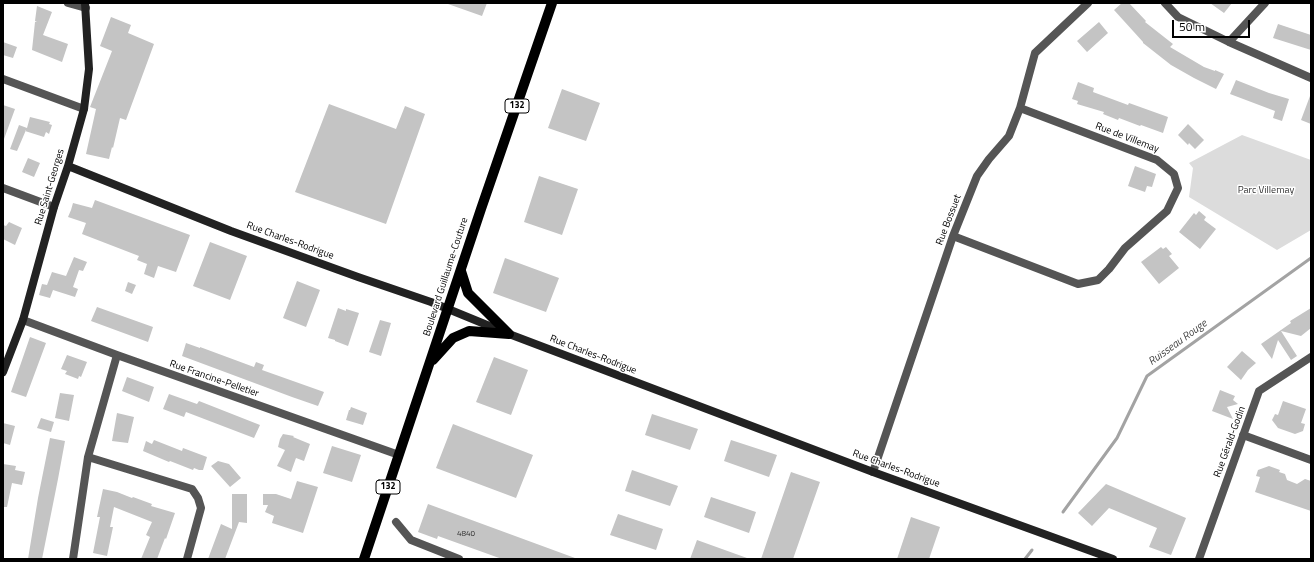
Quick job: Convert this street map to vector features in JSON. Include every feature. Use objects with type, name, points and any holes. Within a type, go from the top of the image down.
[{"type":"main road","name":"Boulevard Guillaume-Couture","points":[[364,559],[481,209],[552,3]]},
{"type":"main road","points":[[461,271],[468,293],[509,334]]},
{"type":"main road","points":[[430,364],[453,338],[469,331],[509,334]]},
{"type":"street","points":[[68,3],[86,6]]},
{"type":"street","name":"Rue Bossuet","points":[[873,472],[953,236],[977,176],[989,159],[1009,136],[1020,108],[1035,53],[1088,3]]},
{"type":"street","points":[[1165,3],[1178,17],[1229,42],[1311,78]]},
{"type":"street","points":[[1229,42],[1265,3]]},
{"type":"street","name":"Rue Saint-Georges","points":[[3,372],[23,320],[54,207],[68,166],[84,108],[88,69],[86,6]]},
{"type":"street","points":[[3,79],[84,108]]},
{"type":"street","name":"Rue de Villemay","points":[[953,236],[1078,284],[1098,280],[1109,269],[1125,248],[1167,211],[1178,188],[1174,174],[1157,160],[1020,108]]},
{"type":"street","name":"Rue Charles-Rodrigue","points":[[68,166],[231,231],[448,309],[509,334],[873,472],[1113,559]]},
{"type":"street","points":[[3,188],[54,207]]},
{"type":"street","name":"Rue Francine-Pelletier","points":[[23,320],[117,356],[399,454]]},
{"type":"street","points":[[73,559],[88,457],[117,356]]},
{"type":"street","name":"Rue Gérald-Godin","points":[[1199,559],[1259,391],[1311,357]]},
{"type":"street","points":[[1243,435],[1311,460]]},
{"type":"street","points":[[88,457],[192,489],[198,498],[201,508],[187,559]]},
{"type":"street","points":[[396,522],[411,540],[459,559]]},
{"type":"green space","name":"Parc Villemay","points":[[1242,135],[1311,160],[1311,230],[1277,250],[1189,197],[1193,168],[1189,163]]},
{"type":"building","points":[[448,3],[487,3],[482,16]]},
{"type":"building","points":[[1122,3],[1129,3],[1146,21],[1145,22],[1173,44],[1170,47],[1204,67],[1224,74],[1216,89],[1171,65],[1143,43],[1114,10]]},
{"type":"building","points":[[1210,3],[1232,3],[1224,13]]},
{"type":"building","points":[[37,6],[52,12],[43,35],[68,44],[62,62],[32,50],[35,22],[37,21],[35,21]]},
{"type":"building","points":[[111,17],[131,25],[128,33],[154,44],[126,120],[120,118],[109,159],[86,154],[96,109],[90,107],[112,51],[100,46]]},
{"type":"building","points":[[1099,22],[1108,33],[1087,52],[1077,41]]},
{"type":"building","points":[[1278,24],[1311,35],[1311,50],[1273,38]]},
{"type":"building","points":[[3,42],[17,47],[13,58],[3,55]]},
{"type":"building","points":[[1236,80],[1289,99],[1282,121],[1273,118],[1275,111],[1230,94]]},
{"type":"building","points":[[1078,82],[1094,88],[1093,92],[1128,105],[1129,103],[1168,117],[1163,133],[1119,118],[1118,120],[1103,114],[1104,112],[1077,104],[1078,101],[1072,99]]},
{"type":"building","points":[[562,89],[600,103],[586,141],[548,128]]},
{"type":"building","points":[[1311,96],[1311,124],[1301,120]]},
{"type":"building","points":[[329,104],[396,129],[405,106],[425,114],[386,224],[295,192]]},
{"type":"building","points":[[3,105],[15,109],[4,139],[3,139]]},
{"type":"building","points":[[30,117],[50,122],[49,124],[52,125],[49,134],[46,132],[44,137],[26,131],[17,151],[10,149],[19,125],[27,128]]},
{"type":"building","points":[[1188,124],[1204,140],[1195,149],[1189,143],[1188,145],[1178,135]]},
{"type":"building","points":[[28,158],[40,163],[34,177],[22,172]]},
{"type":"building","points":[[1135,166],[1156,174],[1152,187],[1147,186],[1145,192],[1128,186]]},
{"type":"building","points":[[539,176],[578,189],[562,235],[524,222]]},
{"type":"building","points":[[95,200],[190,235],[176,272],[158,266],[154,278],[144,274],[147,264],[137,260],[139,256],[82,234],[86,223],[68,217],[73,203],[92,208]]},
{"type":"building","points":[[1199,211],[1206,217],[1204,220],[1216,229],[1200,249],[1179,232],[1194,213],[1196,215]]},
{"type":"building","points":[[9,222],[22,228],[15,245],[3,239],[3,225],[6,226]]},
{"type":"building","points":[[210,242],[247,256],[230,300],[193,286]]},
{"type":"building","points":[[1161,247],[1163,249],[1166,247],[1172,254],[1169,256],[1179,268],[1159,284],[1141,262]]},
{"type":"building","points":[[74,257],[87,262],[83,271],[79,270],[73,287],[78,289],[75,297],[53,290],[50,298],[39,295],[42,284],[47,285],[52,272],[66,276]]},
{"type":"building","points":[[505,258],[559,278],[546,312],[493,293]]},
{"type":"building","points":[[297,281],[320,290],[306,327],[283,318]]},
{"type":"building","points":[[128,282],[136,285],[132,294],[125,291]]},
{"type":"building","points":[[97,307],[153,327],[148,342],[91,321]]},
{"type":"building","points":[[338,308],[359,313],[348,346],[328,338]]},
{"type":"building","points":[[1311,308],[1311,328],[1301,336],[1281,331],[1297,356],[1291,360],[1278,340],[1272,359],[1261,344],[1291,323],[1290,321]]},
{"type":"building","points":[[380,320],[391,323],[381,356],[369,352]]},
{"type":"building","points":[[30,337],[46,343],[26,397],[11,392]]},
{"type":"building","points":[[186,343],[254,367],[256,362],[264,365],[262,370],[324,392],[318,406],[292,397],[182,356]]},
{"type":"building","points":[[1242,351],[1256,363],[1248,370],[1241,380],[1227,367]]},
{"type":"building","points":[[67,355],[87,362],[81,377],[79,376],[78,379],[65,374],[67,371],[61,369]]},
{"type":"building","points":[[494,357],[528,370],[511,415],[476,402]]},
{"type":"building","points":[[127,377],[154,387],[149,402],[122,391]]},
{"type":"building","points":[[1220,390],[1235,396],[1233,400],[1238,404],[1227,407],[1233,419],[1212,411]]},
{"type":"building","points":[[60,393],[74,395],[69,421],[55,418]]},
{"type":"building","points":[[169,394],[197,404],[199,401],[260,425],[254,438],[186,412],[184,417],[163,409]]},
{"type":"building","points":[[1283,401],[1306,409],[1301,423],[1305,424],[1303,431],[1295,434],[1278,428],[1272,420],[1275,414],[1278,415]]},
{"type":"building","points":[[351,407],[367,413],[363,425],[346,420]]},
{"type":"building","points":[[117,413],[134,417],[128,443],[112,441]]},
{"type":"building","points":[[652,414],[698,429],[690,450],[645,435]]},
{"type":"building","points":[[41,418],[54,422],[51,432],[37,428]]},
{"type":"building","points":[[3,423],[15,426],[10,445],[3,443]]},
{"type":"building","points":[[453,424],[533,455],[516,498],[436,468]]},
{"type":"building","points":[[283,434],[294,436],[293,437],[310,444],[304,461],[296,458],[291,472],[277,466],[285,450],[278,447]]},
{"type":"building","points":[[50,438],[65,441],[42,559],[28,559],[38,498]]},
{"type":"building","points":[[154,440],[182,451],[183,448],[207,457],[203,470],[194,468],[193,470],[143,451],[146,441],[152,444]]},
{"type":"building","points":[[731,440],[777,455],[769,477],[724,461]]},
{"type":"building","points":[[332,446],[361,455],[352,482],[323,473]]},
{"type":"building","points":[[218,461],[229,464],[241,478],[230,487],[211,466]]},
{"type":"building","points":[[3,464],[16,466],[15,470],[25,472],[22,485],[12,483],[7,507],[3,507]]},
{"type":"building","points":[[1269,466],[1280,470],[1279,472],[1285,474],[1287,480],[1297,484],[1305,479],[1311,481],[1311,511],[1255,492],[1260,477],[1256,476],[1258,470]]},
{"type":"building","points":[[632,470],[678,486],[670,506],[625,491]]},
{"type":"building","points":[[791,472],[820,482],[793,559],[761,559]]},
{"type":"building","points":[[297,481],[318,487],[303,533],[272,523],[274,516],[265,512],[268,505],[263,505],[263,494],[276,494],[291,499]]},
{"type":"building","points":[[1106,484],[1186,518],[1171,555],[1149,547],[1157,528],[1109,508],[1092,526],[1078,513]]},
{"type":"building","points":[[103,489],[117,492],[132,498],[133,497],[152,504],[151,506],[175,513],[157,559],[141,559],[150,537],[146,535],[152,522],[114,507],[110,527],[113,527],[107,556],[93,553],[100,517],[97,517]]},
{"type":"building","points":[[232,494],[247,494],[247,523],[239,522],[225,559],[208,559],[221,524],[232,529]]},
{"type":"building","points":[[711,497],[756,512],[749,533],[704,517]]},
{"type":"building","points":[[428,504],[575,559],[502,559],[438,536],[437,539],[418,532]]},
{"type":"building","points":[[618,514],[663,529],[656,550],[610,535]]},
{"type":"building","points":[[911,517],[940,527],[929,559],[897,559]]},
{"type":"building","points":[[697,540],[747,558],[747,559],[690,559]]},
{"type":"waterway","name":"Ruisseau Rouge","points":[[1063,512],[1117,438],[1147,376],[1311,258]]},
{"type":"waterway","name":"Ruisseau Rouge","points":[[1025,559],[1032,550]]}]
